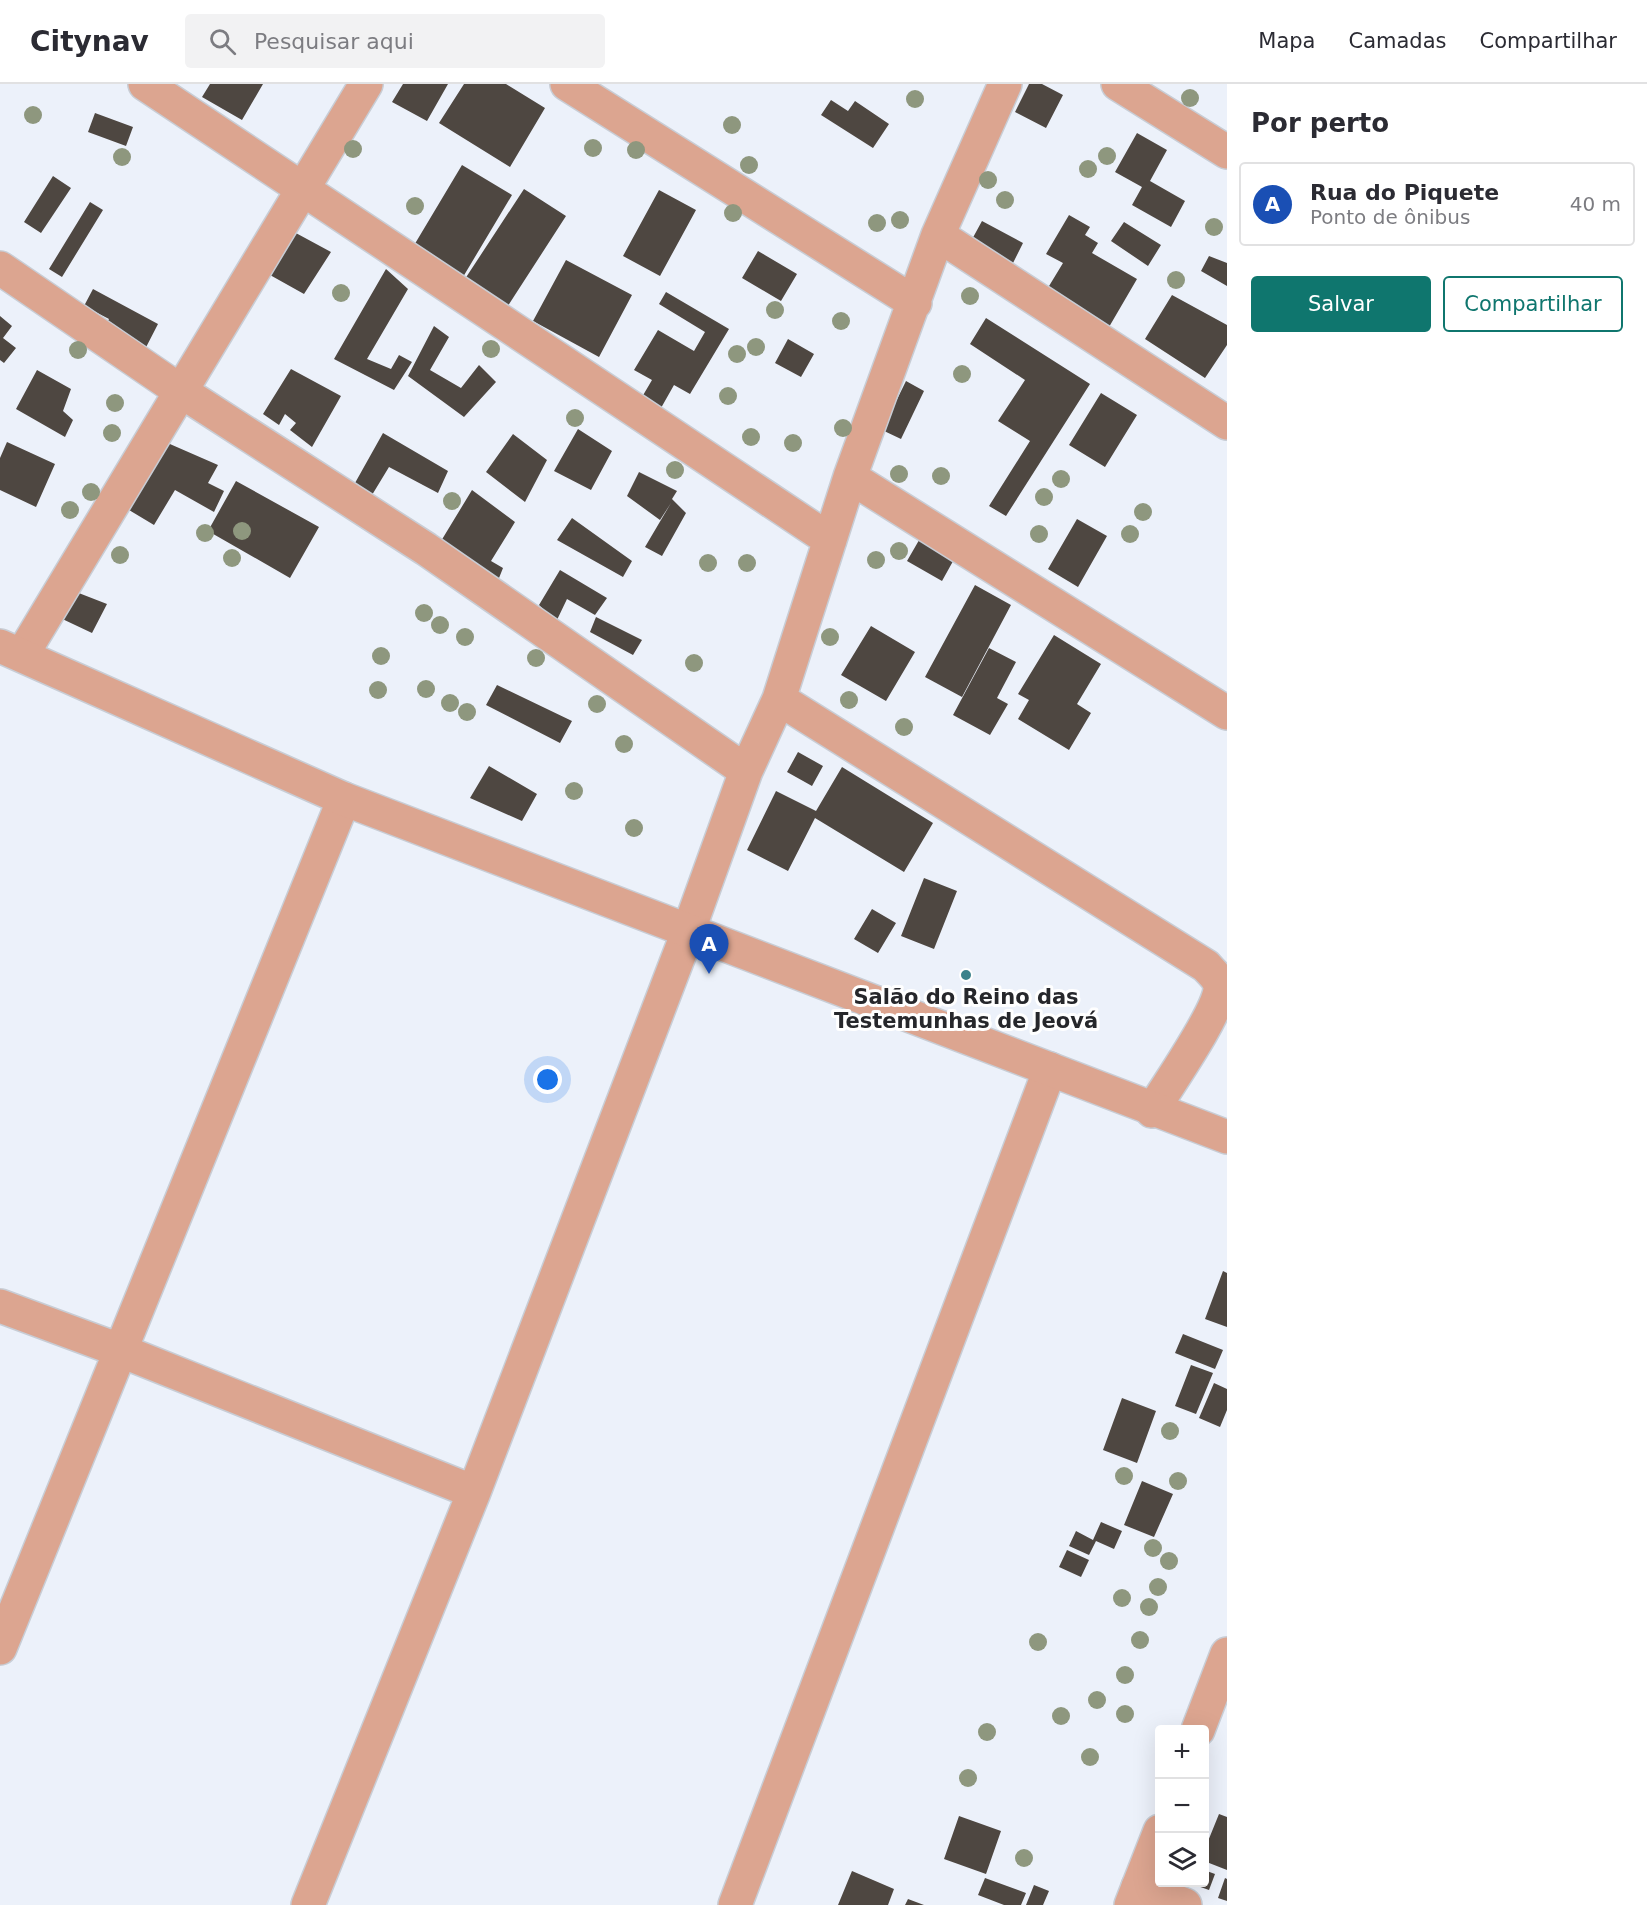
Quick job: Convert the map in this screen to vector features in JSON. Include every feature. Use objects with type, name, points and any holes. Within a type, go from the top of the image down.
[{"type":"street","points":[[145,84],[831,540]]},
{"type":"street","points":[[366,84],[179,390],[11,650],[344,800],[1227,1137]]},
{"type":"street","points":[[567,84],[915,303]]},
{"type":"street","points":[[309,1905],[474,1492],[688,932],[746,771],[779,699],[850,477],[938,235],[1005,84]]},
{"type":"street","points":[[1118,84],[1227,152]]},
{"type":"street","points":[[938,235],[1227,423]]},
{"type":"street","points":[[0,268],[179,390],[426,549],[746,771]]},
{"type":"street","points":[[850,477],[1227,713]]},
{"type":"street","points":[[779,699],[1206,966],[1217,977],[1221,987],[1215,1008],[1152,1110]]},
{"type":"street","points":[[0,1648],[344,800]]},
{"type":"street","points":[[735,1905],[1050,1070]]},
{"type":"street","points":[[0,1306],[119,1350],[474,1492]]},
{"type":"street","points":[[1200,1725],[1227,1654]]},
{"type":"street","points":[[1159,1833],[1135,1896],[1185,1905]]},
{"type":"building","points":[[210,84],[263,84],[242,120],[202,97]]},
{"type":"building","points":[[403,84],[448,84],[427,121],[392,102]]},
{"type":"building","points":[[464,84],[506,84],[545,108],[510,167],[439,123]]},
{"type":"building","points":[[1029,84],[1042,84],[1063,95],[1046,128],[1015,112]]},
{"type":"building","points":[[831,100],[848,111],[855,101],[889,124],[873,148],[821,115]]},
{"type":"building","points":[[95,113],[133,127],[126,146],[88,132]]},
{"type":"building","points":[[1137,133],[1167,150],[1150,181],[1185,201],[1171,227],[1132,205],[1142,187],[1115,172]]},
{"type":"building","points":[[462,165],[512,195],[463,277],[413,247]]},
{"type":"building","points":[[53,176],[71,188],[41,233],[24,222]]},
{"type":"building","points":[[524,189],[566,216],[504,312],[461,285]]},
{"type":"building","points":[[659,190],[696,210],[660,276],[623,256]]},
{"type":"building","points":[[90,202],[103,210],[62,277],[49,269]]},
{"type":"building","points":[[1069,215],[1090,227],[1085,235],[1098,243],[1092,253],[1137,279],[1109,327],[1046,291],[1063,263],[1046,254]]},
{"type":"building","points":[[982,221],[1023,243],[1012,265],[970,243]]},
{"type":"building","points":[[1124,222],[1161,245],[1148,266],[1111,241]]},
{"type":"building","points":[[294,232],[331,252],[304,294],[270,275]]},
{"type":"building","points":[[758,251],[797,274],[781,301],[742,278]]},
{"type":"building","points":[[1209,256],[1227,263],[1227,286],[1201,271]]},
{"type":"building","points":[[566,260],[632,295],[599,357],[533,321]]},
{"type":"building","points":[[386,269],[408,289],[367,359],[391,369],[399,355],[412,362],[394,390],[334,359]]},
{"type":"building","points":[[93,289],[158,324],[141,357],[100,336],[109,319],[84,306]]},
{"type":"building","points":[[666,292],[729,329],[690,394],[674,385],[661,408],[642,397],[652,380],[634,370],[658,330],[694,351],[705,332],[659,304]]},
{"type":"building","points":[[1172,295],[1227,325],[1227,345],[1205,378],[1145,339]]},
{"type":"building","points":[[0,316],[12,326],[3,338],[16,348],[4,363],[0,360]]},
{"type":"building","points":[[986,318],[1090,384],[1006,516],[989,506],[1030,441],[998,421],[1025,380],[970,344]]},
{"type":"building","points":[[434,326],[449,337],[430,370],[461,388],[479,365],[496,382],[464,417],[408,376]]},
{"type":"building","points":[[788,339],[814,354],[801,377],[775,363]]},
{"type":"building","points":[[291,369],[341,396],[312,447],[290,430],[296,423],[285,414],[279,425],[263,414]]},
{"type":"building","points":[[37,370],[71,389],[63,411],[73,420],[65,437],[16,409]]},
{"type":"building","points":[[906,381],[924,391],[901,439],[882,430]]},
{"type":"building","points":[[1101,393],[1137,415],[1105,467],[1069,445]]},
{"type":"building","points":[[578,429],[612,451],[591,490],[554,471]]},
{"type":"building","points":[[383,433],[448,471],[438,493],[389,467],[372,495],[355,483]]},
{"type":"building","points":[[513,434],[547,460],[525,502],[486,472]]},
{"type":"building","points":[[163,441],[218,465],[208,483],[224,491],[214,512],[175,490],[154,525],[124,507]]},
{"type":"building","points":[[7,442],[55,464],[36,507],[0,490],[0,458]]},
{"type":"building","points":[[639,472],[677,491],[672,499],[686,513],[662,556],[645,547],[671,503],[660,520],[627,496]]},
{"type":"building","points":[[236,481],[319,527],[290,578],[208,531]]},
{"type":"building","points":[[472,490],[515,522],[491,561],[503,568],[497,583],[438,546]]},
{"type":"building","points":[[572,518],[632,561],[623,577],[557,540]]},
{"type":"building","points":[[1077,519],[1107,536],[1078,587],[1048,569]]},
{"type":"building","points":[[922,535],[957,554],[942,581],[907,561]]},
{"type":"building","points":[[560,570],[607,598],[595,615],[567,599],[556,622],[539,605]]},
{"type":"building","points":[[975,585],[1011,605],[962,697],[925,677]]},
{"type":"building","points":[[71,590],[107,604],[92,633],[56,616]]},
{"type":"building","points":[[596,617],[642,640],[633,655],[590,632]]},
{"type":"building","points":[[871,626],[915,652],[886,701],[841,675]]},
{"type":"building","points":[[1054,635],[1101,664],[1077,704],[1091,713],[1069,750],[1018,719],[1029,700],[1018,694]]},
{"type":"building","points":[[989,648],[1016,662],[997,698],[1008,704],[990,735],[953,715]]},
{"type":"building","points":[[497,685],[572,721],[560,743],[486,705]]},
{"type":"building","points":[[798,752],[823,766],[812,786],[787,772]]},
{"type":"building","points":[[489,766],[537,794],[522,821],[470,798]]},
{"type":"building","points":[[842,767],[933,823],[904,872],[815,818],[788,871],[747,850],[776,791],[816,811]]},
{"type":"building","points":[[924,878],[957,891],[934,949],[901,936]]},
{"type":"building","points":[[872,909],[896,923],[878,953],[854,939]]},
{"type":"building","points":[[1223,1271],[1227,1273],[1227,1327],[1205,1319]]},
{"type":"building","points":[[1183,1334],[1223,1350],[1215,1369],[1175,1353]]},
{"type":"building","points":[[1191,1365],[1213,1373],[1196,1414],[1175,1406]]},
{"type":"building","points":[[1214,1383],[1227,1389],[1227,1410],[1220,1427],[1199,1418]]},
{"type":"building","points":[[1122,1398],[1156,1411],[1137,1463],[1103,1450]]},
{"type":"building","points":[[1142,1481],[1173,1494],[1154,1537],[1124,1525]]},
{"type":"building","points":[[1101,1522],[1122,1531],[1114,1549],[1096,1541],[1089,1555],[1069,1546],[1076,1531],[1093,1540]]},
{"type":"building","points":[[1067,1550],[1089,1560],[1081,1577],[1059,1567]]},
{"type":"building","points":[[1219,1814],[1227,1817],[1227,1870],[1209,1863],[1209,1839]]},
{"type":"building","points":[[959,1816],[1001,1831],[986,1874],[944,1859]]},
{"type":"building","points":[[852,1871],[894,1889],[888,1905],[838,1905]]},
{"type":"building","points":[[1209,1872],[1215,1874],[1209,1890],[1200,1887],[1209,1887]]},
{"type":"building","points":[[985,1878],[1026,1893],[1021,1905],[1004,1905],[978,1895]]},
{"type":"building","points":[[1225,1878],[1227,1879],[1227,1901],[1218,1898]]},
{"type":"building","points":[[1034,1885],[1049,1891],[1043,1905],[1026,1905]]},
{"type":"building","points":[[908,1899],[924,1905],[905,1905]]},
{"type":"place","name":"Rua do Piquete","points":[[709,974]]},
{"type":"place","name":"Salão do Reino das Testemunhas de Jeová","points":[[966,975]]}]
